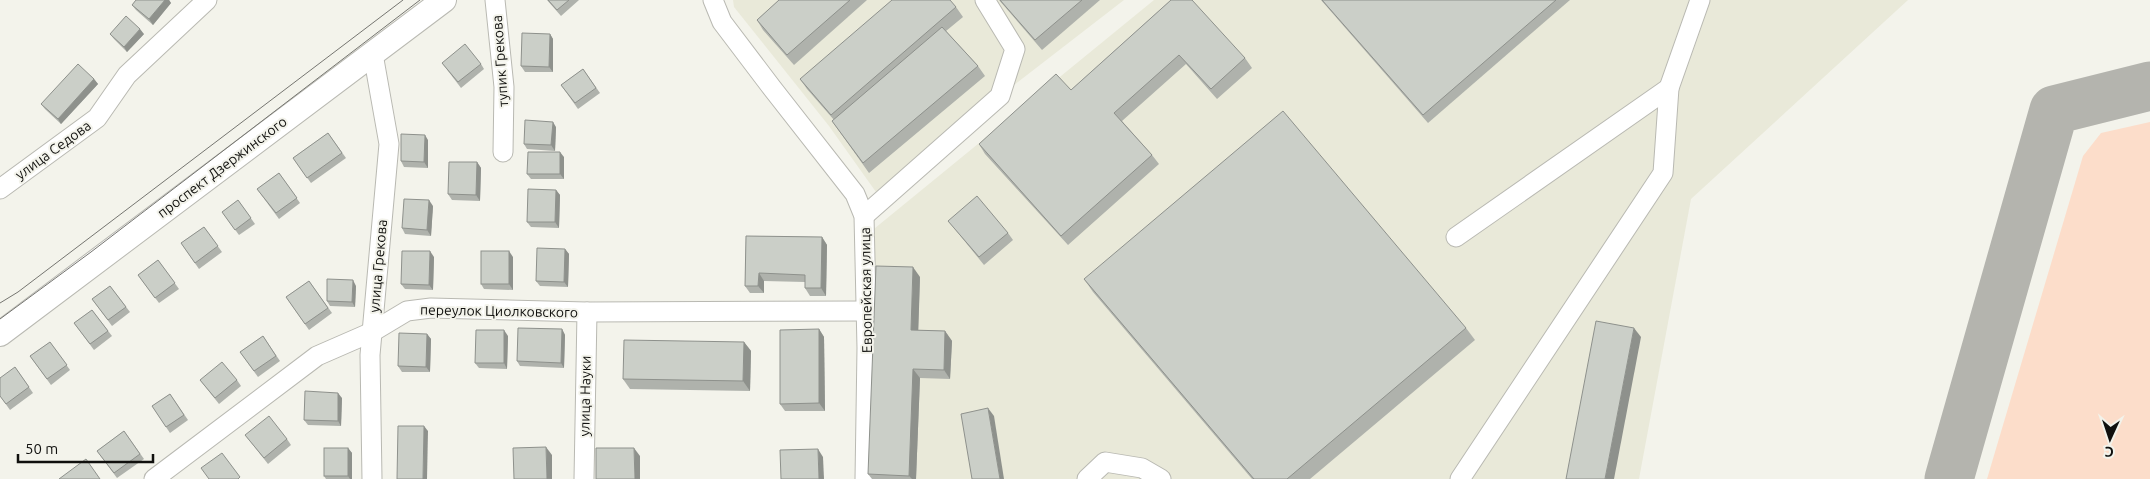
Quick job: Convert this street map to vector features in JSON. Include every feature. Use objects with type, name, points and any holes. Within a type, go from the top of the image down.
[{"type":"main road","name":"проспект Дзержинского","points":[[0,334],[444,0]]},
{"type":"street","name":"улица Седова","points":[[0,189],[96,118],[127,75],[207,0]]},
{"type":"street","name":"тупик Грекова","points":[[495,0],[504,87],[503,152]]},
{"type":"street","name":"Европейская улица","points":[[713,0],[722,22],[856,194],[864,216],[866,310],[865,479]]},
{"type":"street","points":[[864,216],[1000,96],[1015,49],[986,0]]},
{"type":"street","points":[[1460,479],[1664,174],[1669,88],[1700,0]]},
{"type":"street","name":"улица Грекова","points":[[372,479],[372,332],[389,144],[373,54]]},
{"type":"street","points":[[1456,237],[1669,88]]},
{"type":"street","name":"переулок Циолковского","points":[[154,479],[317,356],[372,332],[407,311],[431,308],[587,312],[866,310]]},
{"type":"street","name":"улица Науки","points":[[584,479],[587,312]]},
{"type":"street","points":[[1087,479],[1105,462],[1142,468],[1162,479]]},
{"type":"shaded area","points":[[733,0],[1124,0],[876,192],[829,126],[734,7]]},
{"type":"shaded area","points":[[1154,0],[1908,0],[1691,199],[1639,479],[873,479],[869,233]]},
{"type":"shaded area","points":[[2150,122],[2150,479],[1987,479],[2083,156],[2101,133]]},
{"type":"building","points":[[136,0],[165,0],[149,19],[132,5]]},
{"type":"building","points":[[548,0],[569,0],[557,10]]},
{"type":"building","points":[[779,0],[850,0],[787,55],[757,20]]},
{"type":"building","points":[[892,0],[950,0],[956,7],[831,115],[800,79]]},
{"type":"building","points":[[1000,0],[1082,0],[1035,40]]},
{"type":"building","points":[[1171,0],[1192,0],[1245,58],[1211,89],[1179,55],[1114,113],[1152,155],[1061,236],[979,144],[1056,74],[1071,90]]},
{"type":"building","points":[[1322,0],[1556,0],[1423,115]]},
{"type":"building","points":[[126,16],[140,29],[124,47],[110,34]]},
{"type":"building","points":[[942,27],[978,66],[863,163],[832,121]]},
{"type":"building","points":[[522,33],[550,34],[549,67],[521,66]]},
{"type":"building","points":[[465,44],[481,64],[458,82],[442,63]]},
{"type":"building","points":[[78,64],[94,79],[58,119],[41,104]]},
{"type":"building","points":[[583,69],[596,88],[575,103],[561,85]]},
{"type":"building","points":[[1283,111],[1466,328],[1287,479],[1254,479],[1084,279]]},
{"type":"building","points":[[525,120],[553,122],[551,145],[524,144]]},
{"type":"building","points":[[328,133],[342,153],[307,178],[293,158]]},
{"type":"building","points":[[401,134],[425,135],[424,162],[401,161]]},
{"type":"building","points":[[528,152],[560,152],[560,174],[527,174]]},
{"type":"building","points":[[449,162],[477,162],[476,195],[448,194]]},
{"type":"building","points":[[279,173],[297,198],[276,213],[257,189]]},
{"type":"building","points":[[528,189],[556,190],[555,222],[527,222]]},
{"type":"building","points":[[977,196],[1008,233],[979,257],[948,221]]},
{"type":"building","points":[[404,199],[429,200],[427,230],[402,228]]},
{"type":"building","points":[[238,200],[251,218],[235,230],[222,212]]},
{"type":"building","points":[[204,227],[218,246],[195,263],[181,243]]},
{"type":"building","points":[[746,236],[822,237],[821,288],[805,288],[805,275],[759,273],[758,286],[745,286]]},
{"type":"building","points":[[537,248],[565,249],[564,282],[536,281]]},
{"type":"building","points":[[402,251],[430,251],[429,285],[401,284]]},
{"type":"building","points":[[481,251],[509,251],[509,284],[481,284]]},
{"type":"building","points":[[158,260],[175,283],[155,298],[138,275]]},
{"type":"building","points":[[876,266],[913,267],[911,330],[945,331],[944,370],[913,369],[909,476],[868,474]]},
{"type":"building","points":[[327,279],[353,280],[352,302],[327,301]]},
{"type":"building","points":[[309,281],[328,308],[305,324],[286,297]]},
{"type":"building","points":[[110,286],[126,307],[108,320],[92,299]]},
{"type":"building","points":[[92,310],[108,331],[90,344],[74,323]]},
{"type":"building","points":[[1596,321],[1634,328],[1605,479],[1566,479]]},
{"type":"building","points":[[518,328],[562,329],[561,363],[517,361]]},
{"type":"building","points":[[819,329],[819,403],[780,404],[780,330]]},
{"type":"building","points":[[476,330],[504,330],[504,363],[475,363]]},
{"type":"building","points":[[399,333],[427,334],[426,367],[398,366]]},
{"type":"building","points":[[263,336],[276,356],[254,371],[240,352]]},
{"type":"building","points":[[624,340],[744,342],[743,381],[623,379]]},
{"type":"building","points":[[50,342],[67,365],[47,379],[30,356]]},
{"type":"building","points":[[222,362],[237,380],[215,398],[200,380]]},
{"type":"building","points":[[15,367],[29,387],[6,404],[0,396],[0,378]]},
{"type":"building","points":[[305,391],[338,393],[338,421],[304,420]]},
{"type":"building","points":[[170,394],[184,415],[166,427],[152,406]]},
{"type":"building","points":[[988,408],[1000,479],[972,479],[961,414]]},
{"type":"building","points":[[269,416],[287,439],[264,458],[245,435]]},
{"type":"building","points":[[398,426],[424,426],[423,479],[397,479]]},
{"type":"building","points":[[124,431],[140,454],[114,473],[97,451]]},
{"type":"building","points":[[546,447],[547,479],[514,479],[513,448]]},
{"type":"building","points":[[324,448],[348,448],[348,476],[324,476]]},
{"type":"building","points":[[596,448],[634,448],[635,479],[596,479]]},
{"type":"building","points":[[818,449],[819,479],[781,479],[780,450]]},
{"type":"building","points":[[222,453],[240,477],[238,479],[209,479],[201,468]]},
{"type":"building","points":[[86,459],[100,479],[59,479]]},
{"type":"taxiway","points":[[1949,479],[2054,110],[2150,86]]},
{"type":"tram line","points":[[0,303],[18,292],[403,0]]},
{"type":"tram line","points":[[0,319],[91,252],[420,0]]}]
